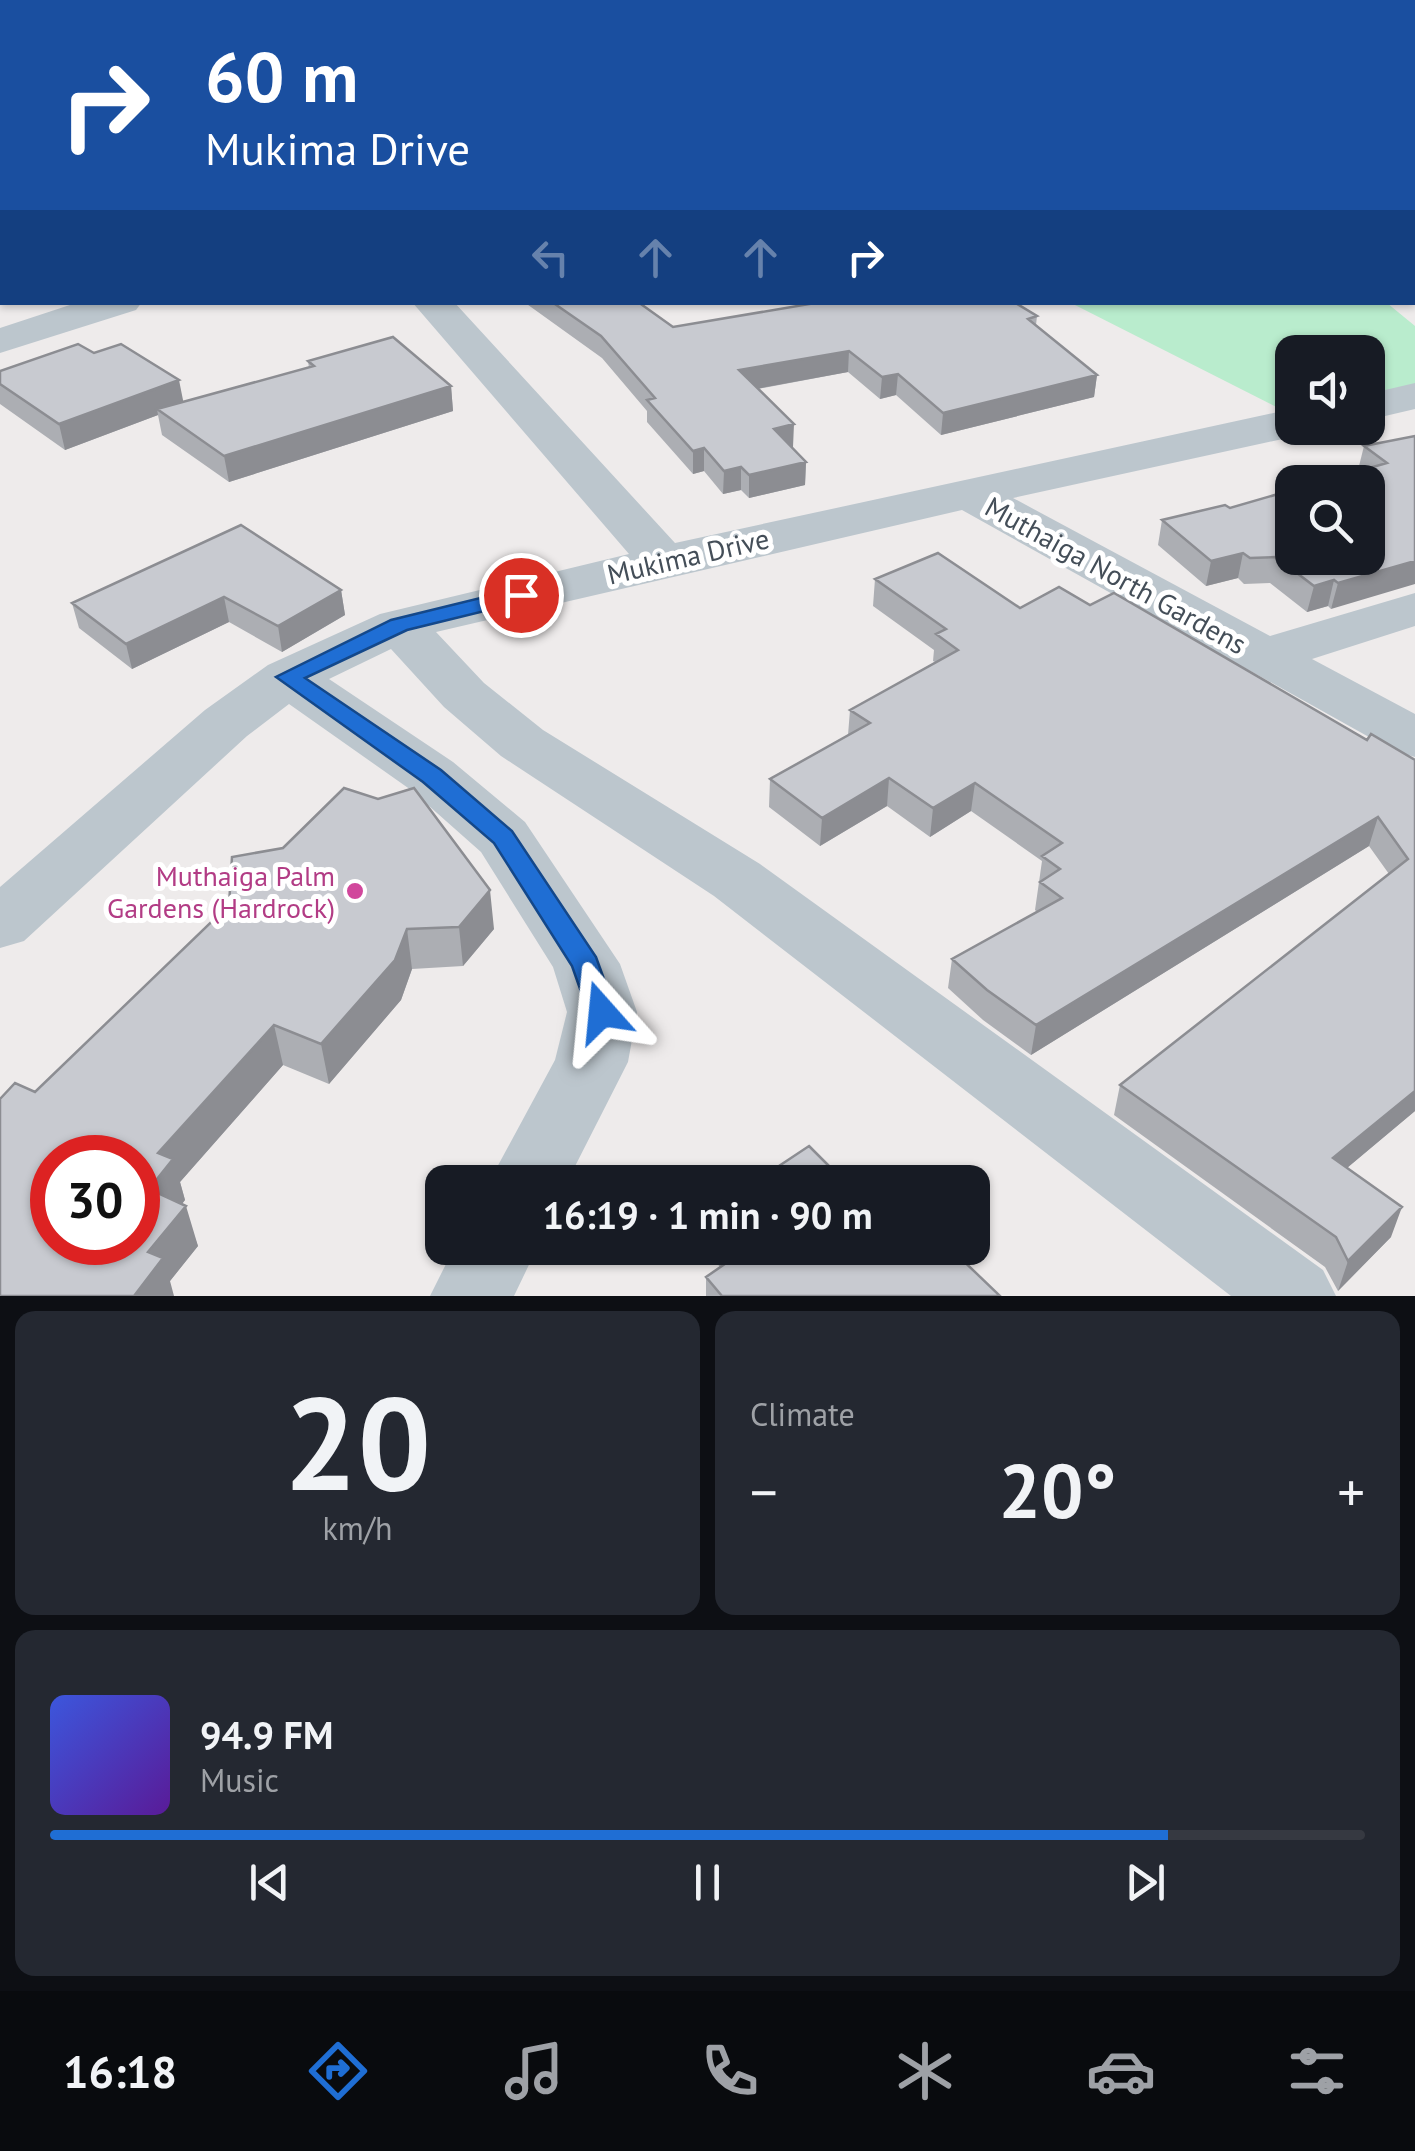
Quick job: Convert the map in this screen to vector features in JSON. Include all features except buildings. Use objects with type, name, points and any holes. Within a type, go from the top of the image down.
[{"type":"street","points":[[0,341],[113,305]]},
{"type":"street","points":[[435,305],[662,561]]},
{"type":"street","points":[[1385,403],[1415,396]]},
{"type":"street","name":"Mukima Drive","points":[[0,924],[226,723],[288,677],[399,625],[662,561],[1275,427]]},
{"type":"street","name":"Muthaiga North Gardens","points":[[969,494],[1415,738]]},
{"type":"street","name":"Muthaiga North Gardens","points":[[1263,656],[1415,609]]},
{"type":"street","points":[[399,625],[464,695],[522,743],[737,880],[1294,1296]]},
{"type":"street","points":[[288,677],[432,776],[503,837],[586,964],[602,1012],[591,1062],[537,1165]]},
{"type":"street","points":[[472,1296],[488,1265]]},
{"type":"green space","points":[[1075,305],[1389,305],[1415,326],[1415,391],[1385,399],[1385,335],[1275,335],[1275,406]]},
{"type":"place","name":"Muthaiga Palm Gardens (Hardrock)","points":[[355,891]]},
{"type":"route","points":[[521,595],[399,625],[288,677],[432,776],[503,837],[586,964],[602,1012]]}]
